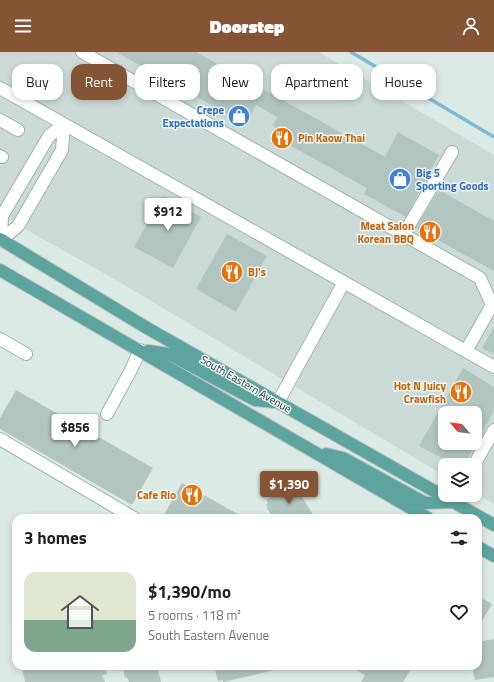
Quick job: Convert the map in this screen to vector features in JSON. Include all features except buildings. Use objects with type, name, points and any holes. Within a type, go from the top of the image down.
[{"type":"main road","name":"South Eastern Avenue","points":[[0,240],[147,328],[278,402],[438,489]]},
{"type":"main road","points":[[0,270],[421,514]]},
{"type":"main road","points":[[140,350],[169,354],[255,400],[278,402]]},
{"type":"main road","points":[[313,451],[343,458],[426,502],[438,500]]},
{"type":"main road","name":"South Eastern Avenue","points":[[461,502],[478,514]]},
{"type":"main road","name":"South Eastern Avenue","points":[[482,517],[494,525]]},
{"type":"main road","points":[[482,548],[494,556]]},
{"type":"lane","points":[[82,52],[102,57],[480,278],[492,305],[466,351]]},
{"type":"lane","points":[[0,88],[494,367]]},
{"type":"lane","points":[[0,120],[18,130]]},
{"type":"lane","points":[[0,240],[2,216],[4,212],[49,136],[64,124]]},
{"type":"lane","points":[[0,240],[18,226],[62,150],[64,124]]},
{"type":"lane","points":[[404,234],[452,152]]},
{"type":"lane","points":[[278,402],[344,282]]},
{"type":"lane","points":[[0,340],[26,354]]},
{"type":"lane","points":[[107,414],[140,350]]},
{"type":"lane","points":[[478,458],[494,430]]},
{"type":"lane","points":[[0,439],[127,514]]},
{"type":"shaded area","points":[[0,52],[319,52],[339,64],[271,64],[271,100],[363,100],[363,78],[371,83],[371,100],[401,100],[494,155],[494,504],[482,497],[482,458],[438,458],[438,472],[116,280],[0,215]]},
{"type":"waterway","points":[[351,52],[494,137]]},
{"type":"place","name":"Crepe Expectations","points":[[239,116]]},
{"type":"place","name":"Pin Kaow Thai","points":[[282,138]]},
{"type":"place","name":"Big 5 Sporting Goods","points":[[400,179]]},
{"type":"place","name":"Meat Salon Korean BBQ","points":[[430,232]]},
{"type":"place","name":"BJ's","points":[[232,272]]},
{"type":"place","name":"Hot N Juicy Crawfish","points":[[461,392]]},
{"type":"place","name":"Cafe Rio","points":[[192,495]]}]
